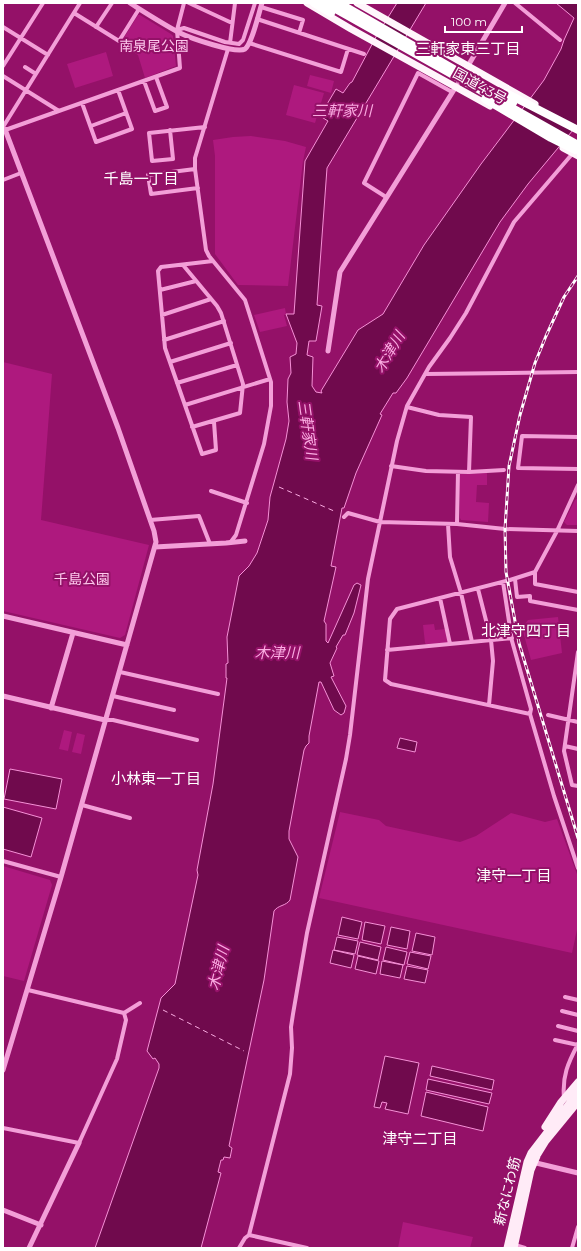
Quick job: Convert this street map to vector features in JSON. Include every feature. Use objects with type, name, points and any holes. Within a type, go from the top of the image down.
[{"type":"highway","name":"国道43号","points":[[307,3],[577,151]]},
{"type":"highway","points":[[314,3],[364,31],[414,49]]},
{"type":"highway","points":[[325,3],[578,134]]},
{"type":"highway","points":[[339,3],[414,49],[497,107],[577,151]]},
{"type":"highway","points":[[349,3],[388,27],[414,49]]},
{"type":"highway","name":"国道43号","points":[[357,3],[578,129]]},
{"type":"highway","points":[[444,70],[577,151]]},
{"type":"highway","points":[[477,82],[522,101],[551,117],[578,129]]},
{"type":"highway","points":[[507,98],[521,108],[578,140]]},
{"type":"main road","points":[[532,1158],[539,1136],[564,1098],[578,1082]]},
{"type":"main road","name":"新なにわ筋","points":[[507,1248],[532,1158],[550,1126],[578,1092]]},
{"type":"main road","points":[[532,1158],[578,1102]]},
{"type":"main road","name":"新なにわ筋","points":[[514,1247],[532,1158]]},
{"type":"street","points":[[3,66],[43,3]]},
{"type":"street","points":[[3,128],[80,3]]},
{"type":"street","points":[[96,27],[112,3]]},
{"type":"street","points":[[130,3],[177,30],[228,49],[241,50],[244,49],[249,43],[261,5],[303,20],[299,33]]},
{"type":"street","points":[[3,128],[8,129],[180,68],[177,30],[184,3]]},
{"type":"street","points":[[189,3],[232,23]]},
{"type":"street","points":[[230,43],[235,3]]},
{"type":"street","points":[[177,30],[184,28],[225,42],[239,44],[243,40],[255,3]]},
{"type":"street","points":[[328,351],[340,272],[452,92],[505,3]]},
{"type":"street","points":[[514,3],[560,40]]},
{"type":"street","points":[[74,13],[119,41],[139,8]]},
{"type":"street","points":[[257,19],[364,54]]},
{"type":"street","points":[[3,27],[48,55]]},
{"type":"street","points":[[249,43],[341,72],[348,49]]},
{"type":"street","points":[[228,49],[197,152],[196,169],[205,244],[209,256],[245,300],[272,387],[264,444],[247,503],[236,535],[230,543]]},
{"type":"street","points":[[25,67],[36,74]]},
{"type":"street","points":[[386,197],[364,183],[418,73],[452,92]]},
{"type":"street","points":[[3,76],[59,111]]},
{"type":"street","points":[[144,81],[155,111],[167,107],[156,77]]},
{"type":"street","points":[[82,103],[96,142],[132,129],[118,90]]},
{"type":"street","points":[[91,126],[126,113]]},
{"type":"street","points":[[170,130],[173,158],[152,161],[149,133],[170,130],[205,127]]},
{"type":"street","points":[[3,128],[6,132],[118,428],[156,537],[155,547],[82,805],[28,990],[5,1056],[3,1070]]},
{"type":"street","points":[[239,1248],[245,1238],[249,1235],[290,1074],[292,1048],[291,1027],[293,1014],[307,933],[346,759],[352,720],[368,579],[396,441],[407,407],[429,367],[466,313],[514,222],[577,151]]},
{"type":"street","points":[[196,169],[148,175],[151,194],[198,188]]},
{"type":"street","points":[[3,180],[21,173]]},
{"type":"street","points":[[213,261],[159,268],[164,340],[170,362],[202,454],[216,450],[214,422]]},
{"type":"street","points":[[183,265],[217,306],[224,321],[244,388],[240,412],[214,422],[192,427]]},
{"type":"street","points":[[160,290],[196,280]]},
{"type":"street","points":[[162,315],[211,299]]},
{"type":"street","points":[[164,340],[224,321]]},
{"type":"street","points":[[170,362],[231,343]]},
{"type":"street","points":[[177,383],[237,365]]},
{"type":"street","points":[[426,374],[578,372]]},
{"type":"street","points":[[185,405],[270,379]]},
{"type":"street","points":[[407,407],[439,415],[471,417],[469,472]]},
{"type":"street","points":[[578,437],[522,436],[518,468],[578,469]]},
{"type":"street","points":[[391,466],[426,471],[469,472],[504,470]]},
{"type":"street","points":[[457,524],[458,472]]},
{"type":"street","points":[[578,485],[535,572],[535,584],[578,592]]},
{"type":"street","points":[[211,491],[247,503]]},
{"type":"street","points":[[344,517],[348,513],[380,522],[457,524],[505,529],[556,531],[578,530]]},
{"type":"street","points":[[150,520],[199,516],[210,544]]},
{"type":"street","points":[[448,524],[450,557],[461,593],[472,642]]},
{"type":"street","points":[[155,547],[245,541]]},
{"type":"street","points":[[530,714],[391,684],[385,680],[390,619],[397,609],[478,589],[535,572]]},
{"type":"street","points":[[515,579],[517,597],[530,596],[530,601],[578,610]]},
{"type":"street","points":[[503,582],[512,638],[530,714],[554,796],[578,867]]},
{"type":"street","points":[[478,589],[491,640],[493,661],[489,705]]},
{"type":"street","points":[[440,598],[450,644]]},
{"type":"street","points":[[3,616],[127,645]]},
{"type":"street","points":[[51,708],[73,632]]},
{"type":"street","points":[[387,650],[512,638]]},
{"type":"street","points":[[578,652],[576,679],[568,719],[564,751],[572,785],[578,786]]},
{"type":"street","points":[[120,672],[218,694]]},
{"type":"street","points":[[3,696],[196,740]]},
{"type":"street","points":[[113,696],[174,710]]},
{"type":"street","points":[[548,715],[578,722]]},
{"type":"street","points":[[565,746],[578,749]]},
{"type":"street","points":[[82,805],[130,818]]},
{"type":"street","points":[[3,861],[61,878]]},
{"type":"street","points":[[28,990],[124,1013],[140,1003]]},
{"type":"street","points":[[565,997],[578,1000]]},
{"type":"street","points":[[562,1011],[578,1015]]},
{"type":"street","points":[[29,1248],[117,1059],[126,1020],[124,1013]]},
{"type":"street","points":[[558,1026],[578,1031]]},
{"type":"street","points":[[555,1040],[578,1045],[565,1070],[563,1088],[564,1098]]},
{"type":"street","points":[[3,1128],[79,1143]]},
{"type":"street","points":[[532,1158],[578,1173]]},
{"type":"street","points":[[3,1210],[41,1225]]},
{"type":"street","points":[[572,1248],[578,1227]]},
{"type":"street","points":[[249,1235],[307,1248]]},
{"type":"street","points":[[514,1247],[525,1248]]},
{"type":"green space","name":"南泉尾公園","points":[[138,15],[173,36],[176,66],[145,78],[138,55],[120,44]]},
{"type":"green space","points":[[106,52],[113,76],[75,88],[67,64]]},
{"type":"green space","points":[[310,75],[334,81],[331,93],[307,86]]},
{"type":"green space","points":[[294,85],[324,93],[315,123],[286,115]]},
{"type":"green space","points":[[251,136],[285,141],[306,147],[288,286],[238,285],[215,254],[215,156],[213,140]]},
{"type":"green space","points":[[285,308],[286,314],[284,315],[287,326],[260,332],[254,315]]},
{"type":"green space","name":"千島公園","points":[[3,362],[52,374],[41,520],[149,545],[125,635],[120,638],[3,611]]},
{"type":"green space","points":[[487,473],[487,485],[477,485],[476,502],[489,503],[488,522],[461,520],[460,474]]},
{"type":"green space","points":[[578,498],[578,525],[567,525],[564,522],[575,500]]},
{"type":"green space","points":[[558,617],[562,653],[531,660],[522,628],[528,620]]},
{"type":"green space","points":[[434,624],[435,630],[446,629],[449,643],[427,645],[425,643],[423,625]]},
{"type":"green space","points":[[64,730],[72,732],[68,751],[59,749]]},
{"type":"green space","points":[[77,733],[85,735],[81,754],[72,752]]},
{"type":"green space","points":[[340,812],[379,820],[386,826],[460,842],[476,836],[511,813],[545,822],[557,819],[578,877],[578,925],[572,953],[319,898]]},
{"type":"green space","points":[[3,866],[50,880],[52,885],[24,981],[3,976]]},
{"type":"green space","points":[[403,1222],[473,1237],[470,1248],[398,1248]]},
{"type":"water","name":"木津川","points":[[397,3],[426,3],[327,168],[317,305],[322,306],[316,341],[309,341],[307,355],[313,357],[312,386],[316,392],[322,393],[321,391],[358,330],[383,314],[424,245],[481,164],[544,80],[561,49],[574,18],[556,3],[578,3],[578,124],[528,184],[500,222],[407,378],[396,393],[393,393],[380,414],[382,415],[356,473],[344,508],[342,508],[331,566],[336,567],[324,621],[326,624],[326,641],[328,643],[354,585],[357,583],[361,585],[354,613],[345,635],[343,635],[336,647],[337,648],[330,663],[334,676],[331,677],[346,706],[344,713],[341,715],[334,710],[321,682],[319,682],[309,743],[304,750],[289,831],[289,839],[298,857],[290,900],[274,911],[264,980],[229,1146],[232,1148],[230,1158],[224,1157],[223,1160],[221,1160],[218,1172],[221,1173],[201,1248],[95,1248],[159,1068],[159,1064],[155,1058],[153,1059],[147,1051],[161,998],[175,984],[198,875],[197,870],[213,784],[227,678],[227,637],[239,576],[249,566],[257,553],[268,520],[270,497],[286,439],[289,421],[287,402],[288,379],[291,373],[290,357],[296,354],[297,343],[286,314],[294,314],[305,161],[328,121],[320,116],[336,89],[343,93],[352,82],[377,35]]},
{"type":"water","points":[[400,738],[417,742],[415,752],[397,748]]},
{"type":"water","points":[[10,769],[62,779],[56,809],[4,799]]},
{"type":"water","points":[[3,807],[42,818],[31,857],[3,849]]},
{"type":"water","points":[[342,917],[362,922],[358,939],[338,935]]},
{"type":"water","points":[[365,922],[385,926],[381,944],[362,940]]},
{"type":"water","points":[[391,927],[410,931],[407,949],[387,945]]},
{"type":"water","points":[[416,933],[435,937],[432,955],[412,951]]},
{"type":"water","points":[[337,937],[358,941],[355,954],[334,950]]},
{"type":"water","points":[[360,942],[381,947],[378,960],[357,955]]},
{"type":"water","points":[[386,947],[407,952],[404,965],[383,960]]},
{"type":"water","points":[[333,950],[354,955],[351,968],[330,963]]},
{"type":"water","points":[[410,952],[431,956],[428,969],[407,964]]},
{"type":"water","points":[[358,956],[379,961],[376,974],[355,969]]},
{"type":"water","points":[[382,961],[403,965],[400,978],[380,974]]},
{"type":"water","points":[[407,966],[428,970],[425,983],[404,979]]},
{"type":"water","points":[[385,1056],[419,1063],[408,1114],[385,1109],[387,1103],[382,1102],[380,1108],[374,1107]]},
{"type":"water","points":[[432,1066],[494,1080],[492,1090],[430,1076]]},
{"type":"water","points":[[428,1079],[492,1093],[489,1104],[426,1090]]},
{"type":"water","points":[[426,1092],[488,1107],[483,1131],[421,1116]]},
{"type":"ferry route","points":[[279,487],[334,511]]},
{"type":"ferry route","points":[[163,1010],[244,1051]]},
{"type":"railway","points":[[578,276],[564,297],[535,363],[520,415],[509,466],[505,529],[506,572],[519,643],[578,838]]},
{"type":"district","name":"三軒家東三丁目","points":[[468,48]]},
{"type":"district","name":"千島一丁目","points":[[141,178]]},
{"type":"district","name":"北津守四丁目","points":[[526,630]]},
{"type":"district","name":"小林東一丁目","points":[[156,778]]},
{"type":"district","name":"津守一丁目","points":[[514,875]]},
{"type":"district","name":"津守二丁目","points":[[420,1138]]},
{"type":"water label","name":"三軒家川","points":[[342,110]]},
{"type":"water label","name":"三軒家川","points":[[308,430]]}]
